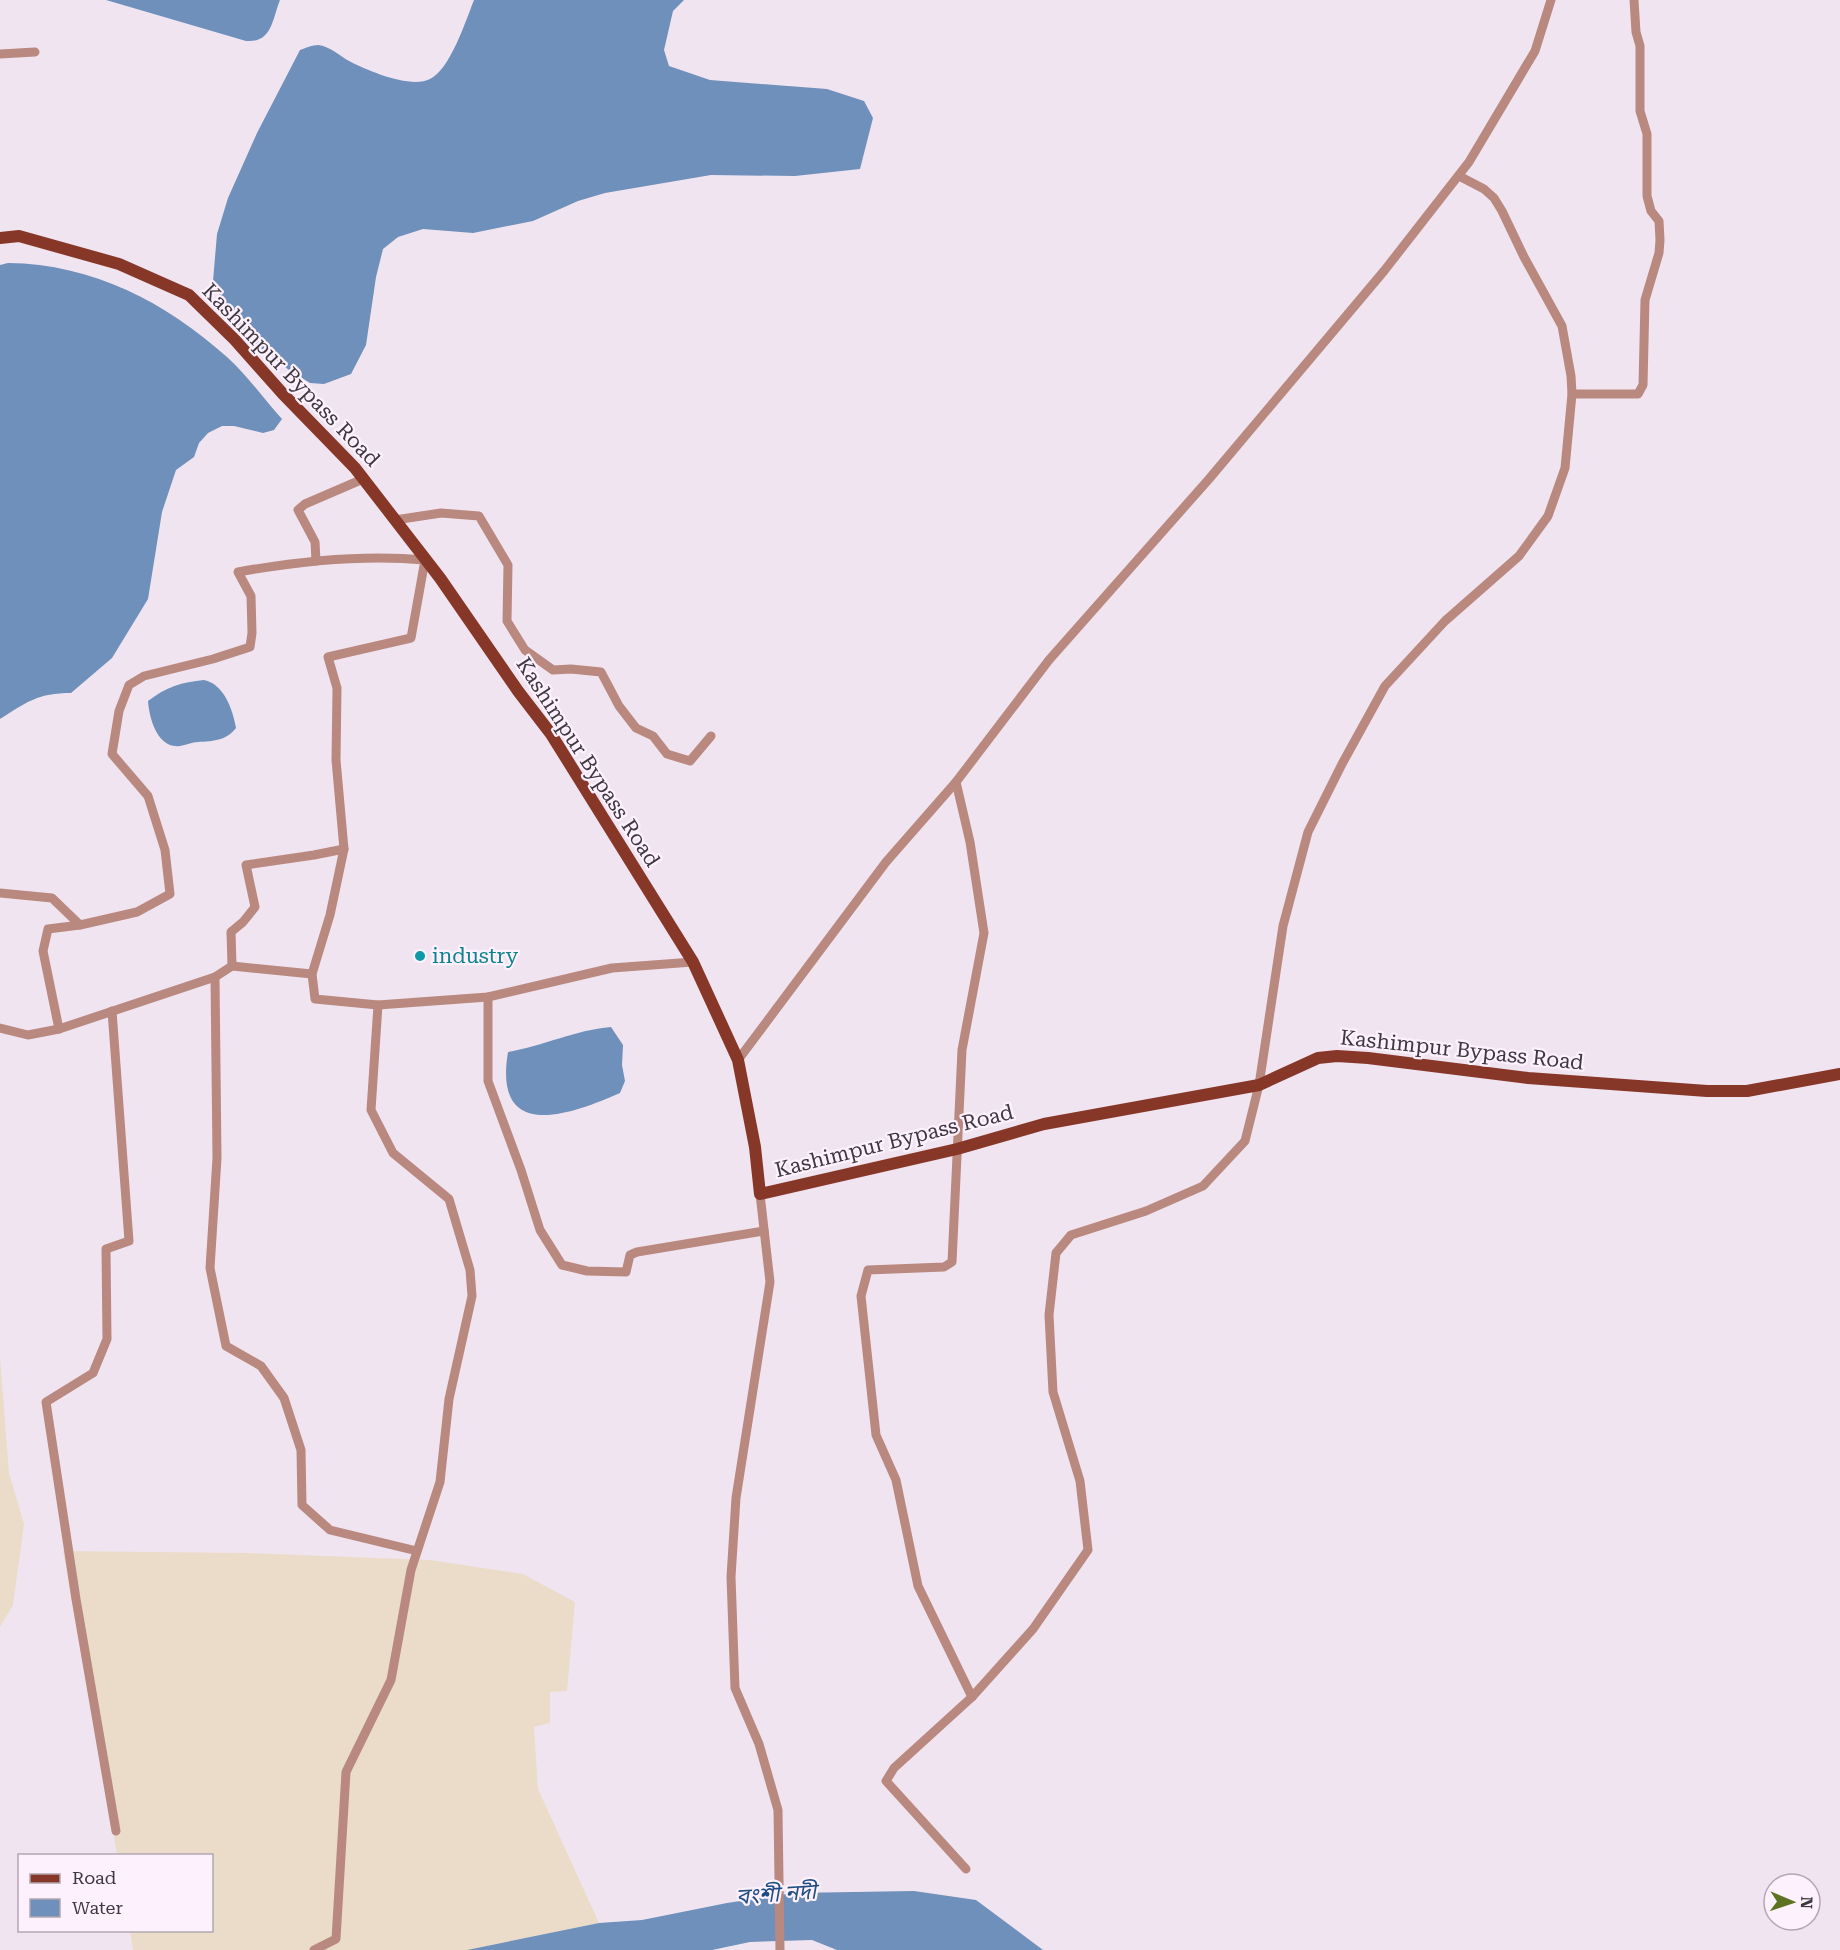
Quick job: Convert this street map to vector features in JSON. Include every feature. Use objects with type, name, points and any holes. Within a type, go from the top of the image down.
[{"type":"main road","name":"Kashimpur Bypass Road","points":[[0,238],[20,236],[119,264],[189,295],[235,340],[283,394],[355,468],[464,610],[518,691],[551,734],[693,962],[738,1060],[755,1147],[760,1194],[957,1149],[1044,1124],[1259,1085],[1318,1058],[1337,1056],[1368,1058],[1528,1078],[1707,1091],[1747,1091],[1840,1074]]},
{"type":"street","points":[[738,1060],[886,862],[956,782],[1049,660],[1216,470],[1384,271],[1470,162],[1535,51],[1551,0]]},
{"type":"street","points":[[1572,394],[1638,394],[1643,385],[1645,300],[1659,253],[1660,240],[1659,221],[1651,211],[1647,196],[1647,134],[1640,111],[1640,46],[1636,32],[1634,0]]},
{"type":"street","points":[[0,54],[35,52]]},
{"type":"street","points":[[966,1869],[886,1781],[894,1768],[972,1696],[1033,1629],[1088,1550],[1080,1481],[1053,1392],[1049,1315],[1056,1253],[1071,1235],[1146,1211],[1203,1186],[1245,1141],[1259,1085],[1284,926],[1308,832],[1385,686],[1445,621],[1519,556],[1548,516],[1565,468],[1572,376],[1562,326],[1494,198],[1484,189],[1459,176]]},
{"type":"street","points":[[316,561],[315,542],[298,510],[304,504],[363,479]]},
{"type":"street","points":[[396,520],[441,513],[479,516],[508,565],[507,621],[525,650],[553,670],[601,672],[619,706],[636,728],[652,736],[667,754],[690,761],[711,736]]},
{"type":"street","points":[[59,1029],[43,951],[48,929],[80,925],[137,912],[170,894],[165,850],[148,796],[112,754],[119,711],[129,685],[144,676],[213,659],[250,647],[251,596],[238,572],[316,561],[389,556],[425,560],[411,638],[328,657],[337,688],[336,760],[344,849],[330,915],[312,974],[315,999],[378,1005],[488,997],[612,968],[693,962]]},
{"type":"street","points":[[956,782],[970,842],[984,933],[962,1050],[952,1262],[944,1267],[868,1270],[861,1296],[876,1435],[896,1480],[918,1586],[972,1696]]},
{"type":"street","points":[[232,966],[231,932],[255,908],[246,865],[344,849]]},
{"type":"street","points":[[0,893],[52,898],[80,925]]},
{"type":"street","points":[[0,1028],[28,1035],[59,1029],[215,976],[232,966],[312,974]]},
{"type":"street","points":[[215,976],[217,1158],[210,1269],[226,1346],[261,1366],[285,1398],[301,1450],[302,1505],[330,1530],[417,1551]]},
{"type":"street","points":[[488,997],[488,1081],[521,1170],[540,1230],[562,1265],[587,1271],[626,1272],[630,1255],[637,1252],[764,1231]]},
{"type":"street","points":[[314,1950],[336,1939],[346,1772],[391,1680],[411,1570],[440,1482],[449,1400],[472,1296],[470,1270],[449,1199],[393,1153],[371,1110],[378,1005]]},
{"type":"street","points":[[112,1011],[129,1241],[106,1249],[107,1339],[93,1373],[46,1402],[76,1599],[116,1831]]},
{"type":"street","points":[[760,1194],[770,1282],[736,1498],[731,1577],[735,1688],[759,1744],[778,1810],[780,1950]]},
{"type":"shaded area","points":[[0,1356],[9,1473],[24,1524],[13,1605],[0,1627]]},
{"type":"shaded area","points":[[63,1551],[248,1553],[430,1560],[523,1574],[575,1602],[567,1691],[550,1692],[550,1723],[534,1727],[538,1789],[599,1923],[467,1950],[133,1950],[130,1932],[213,1932],[213,1854],[117,1854]]},
{"type":"water","points":[[106,0],[280,0],[273,22],[266,34],[255,41],[246,41]]},
{"type":"water","points":[[474,0],[684,0],[673,11],[664,50],[669,66],[710,80],[827,89],[864,101],[873,118],[860,169],[795,176],[711,175],[605,193],[578,201],[533,221],[473,233],[423,229],[398,237],[383,249],[376,277],[366,345],[351,374],[324,384],[310,383],[289,370],[247,337],[228,312],[213,281],[217,234],[228,198],[257,133],[300,50],[322,46],[379,74],[401,80],[422,82],[437,74],[451,55]]},
{"type":"water","points":[[8,263],[69,270],[126,290],[153,303],[179,319],[227,357],[282,419],[274,430],[263,433],[234,426],[222,426],[208,433],[199,443],[194,457],[176,470],[162,512],[148,599],[112,658],[71,693],[41,697],[0,719],[0,265]]},
{"type":"water","points":[[204,680],[211,682],[222,692],[233,713],[236,728],[228,736],[214,741],[172,746],[165,742],[156,731],[152,723],[148,701],[174,686]]},
{"type":"water","points":[[611,1027],[623,1045],[622,1065],[625,1081],[620,1093],[600,1102],[558,1114],[539,1115],[523,1111],[512,1100],[506,1081],[508,1052],[585,1031]]},
{"type":"water","points":[[914,1891],[976,1900],[1043,1950],[837,1950],[812,1940],[750,1942],[712,1950],[467,1950],[599,1923],[642,1920],[793,1893]]},
{"type":"place","name":"industry","points":[[420,956]]},
{"type":"water label","name":"বংশী নদী","points":[[776,1894]]}]
